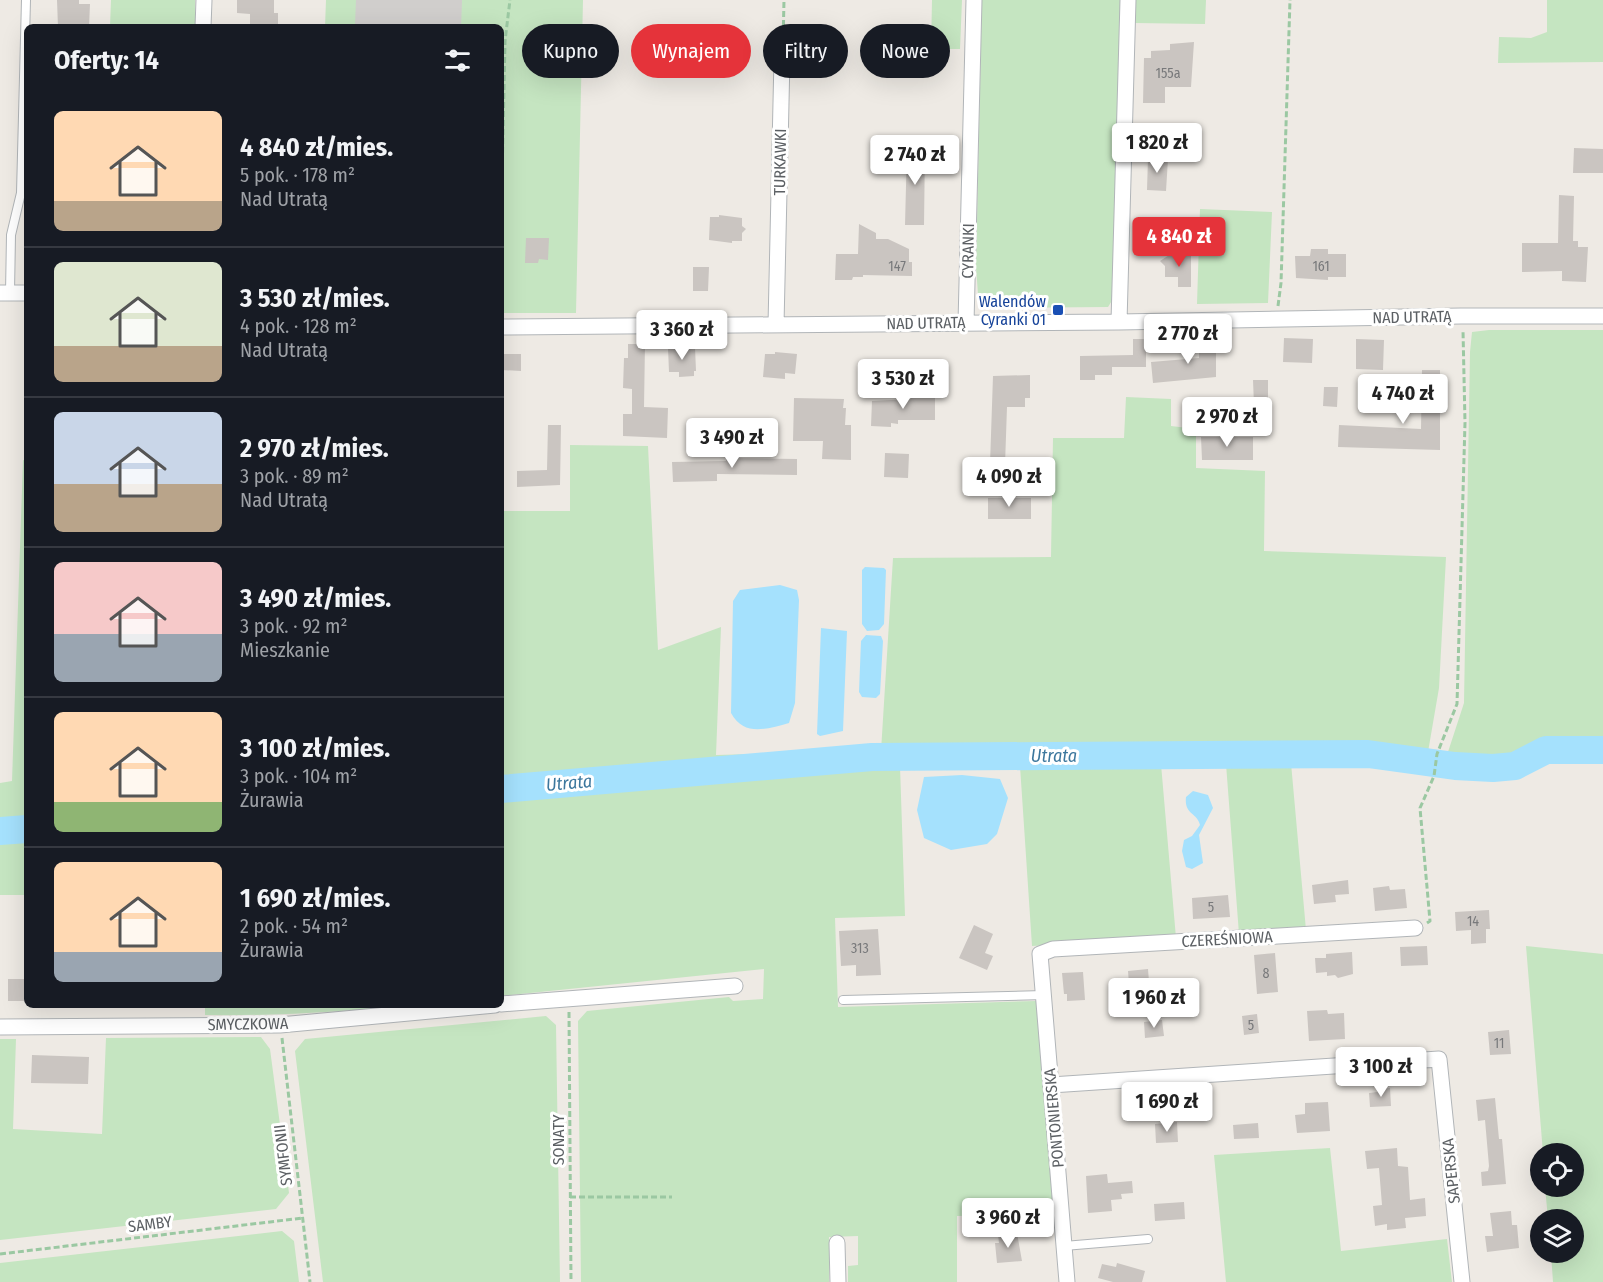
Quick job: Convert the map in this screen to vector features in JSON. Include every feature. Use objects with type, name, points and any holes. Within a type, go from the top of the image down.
[{"type":"street","points":[[203,24],[204,0]]},
{"type":"street","name":"CYRANKI","points":[[966,323],[974,0]]},
{"type":"street","points":[[1119,322],[1128,0]]},
{"type":"street","name":"TURKAWKI","points":[[776,325],[782,78]]},
{"type":"street","points":[[5,293],[24,293]]},
{"type":"street","name":"NAD UTRATĄ","points":[[504,327],[1603,316]]},
{"type":"street","name":"CZEREŚNIOWA","points":[[1040,954],[1053,949],[1415,928]]},
{"type":"street","name":"PONTONIERSKA","points":[[1040,954],[1067,1282]]},
{"type":"street","points":[[504,1005],[735,987]]},
{"type":"street","name":"SMYCZKOWA","points":[[0,1027],[280,1024],[461,1008]]},
{"type":"street","name":"SAPERSKA","points":[[1051,1085],[1439,1059],[1462,1282]]},
{"type":"street","points":[[837,1243],[838,1282]]},
{"type":"lane","points":[[25,24],[26,0]]},
{"type":"lane","points":[[5,293],[11,235],[21,194],[24,78]]},
{"type":"lane","points":[[843,1000],[1044,995]]},
{"type":"lane","points":[[1064,1246],[1148,1239]]},
{"type":"path","points":[[504,87],[505,41],[510,0]]},
{"type":"path","points":[[783,24],[784,0]]},
{"type":"path","points":[[1276,319],[1281,283],[1290,0]]},
{"type":"path","points":[[1415,928],[1430,921],[1420,808],[1434,776],[1437,754],[1457,704],[1465,423],[1461,316]]},
{"type":"path","name":"SONATY","points":[[569,998],[571,1282]]},
{"type":"path","name":"SYMFONII","points":[[280,1024],[310,1282]]},
{"type":"path","points":[[570,1197],[672,1197]]},
{"type":"path","name":"SAMBY","points":[[0,1254],[303,1218]]},
{"type":"green space","points":[[111,0],[195,0],[195,24],[110,24]]},
{"type":"green space","points":[[326,0],[583,0],[582,24],[522,24],[522,78],[581,78],[576,313],[504,313],[504,24],[325,24]]},
{"type":"green space","points":[[932,0],[962,0],[960,49],[950,49],[950,24],[932,24]]},
{"type":"green space","points":[[982,0],[1121,0],[1113,299],[1108,307],[985,308],[978,294],[976,267]]},
{"type":"green space","points":[[1135,0],[1206,0],[1205,24],[1135,23]]},
{"type":"green space","points":[[1547,0],[1603,0],[1603,62],[1498,63],[1499,37],[1531,38],[1547,32]]},
{"type":"green space","points":[[1200,209],[1272,212],[1268,303],[1197,304]]},
{"type":"green space","points":[[1603,330],[1603,758],[1560,758],[1505,776],[1426,766],[1291,763],[1306,930],[1239,934],[1226,764],[1161,764],[1176,938],[1032,946],[1020,766],[900,766],[905,916],[835,918],[838,1007],[1036,1001],[1054,1215],[957,1216],[957,1282],[848,1282],[848,1266],[858,1265],[858,1236],[829,1237],[829,1282],[581,1282],[578,1021],[587,1011],[729,997],[733,1001],[763,999],[764,969],[504,996],[504,511],[570,511],[570,445],[648,446],[658,650],[721,627],[716,755],[881,751],[893,558],[1051,557],[1053,438],[1124,438],[1126,397],[1171,399],[1171,426],[1196,429],[1196,468],[1265,471],[1264,551],[1446,557],[1439,688],[1428,752],[1447,755],[1464,703],[1472,332]]},
{"type":"green space","points":[[23,460],[24,895],[0,895],[0,783],[12,781]]},
{"type":"green space","points":[[1526,946],[1603,954],[1603,1282],[1553,1282],[1552,1263],[1584,1263],[1584,1209],[1547,1209],[1546,1197],[1584,1197],[1584,1143],[1542,1143]]},
{"type":"green space","points":[[205,1008],[383,1008],[310,1013],[205,1015]]},
{"type":"green space","points":[[546,1016],[556,1025],[560,1282],[323,1282],[295,1051],[305,1039]]},
{"type":"green space","points":[[261,1037],[270,1049],[289,1193],[276,1209],[0,1240],[0,1039],[16,1039],[13,1129],[102,1134],[106,1038]]},
{"type":"green space","points":[[1330,1148],[1341,1251],[1447,1239],[1452,1282],[1226,1282],[1214,1155]]},
{"type":"green space","points":[[282,1231],[294,1241],[299,1282],[0,1282],[0,1263]]},
{"type":"water","points":[[865,567],[886,570],[884,624],[879,630],[867,631],[862,624],[862,570]]},
{"type":"water","points":[[780,585],[797,590],[799,600],[795,703],[789,723],[764,729],[749,728],[736,721],[731,713],[733,601],[740,590]]},
{"type":"water","points":[[821,628],[847,631],[843,731],[820,736],[817,734]]},
{"type":"water","points":[[866,635],[881,636],[883,641],[880,694],[876,698],[862,697],[859,692],[861,641]]},
{"type":"water","points":[[962,775],[1000,779],[1008,798],[997,834],[987,844],[951,850],[924,838],[917,810],[924,777]]},
{"type":"water","points":[[1193,791],[1208,795],[1213,808],[1199,835],[1203,863],[1192,869],[1186,867],[1182,851],[1184,840],[1192,836],[1200,825],[1186,803],[1186,797]]},
{"type":"building","points":[[57,0],[79,0],[79,4],[90,4],[89,24],[58,24]]},
{"type":"building","points":[[237,0],[274,0],[274,13],[278,13],[278,24],[250,24],[250,14],[237,13]]},
{"type":"building","points":[[1194,42],[1191,87],[1165,87],[1165,103],[1143,103],[1144,58],[1151,58],[1151,51],[1170,50],[1170,44]]},
{"type":"building","points":[[907,147],[925,147],[924,225],[905,225]]},
{"type":"building","points":[[1574,148],[1603,149],[1603,173],[1573,173]]},
{"type":"building","points":[[1148,158],[1168,159],[1166,191],[1147,190]]},
{"type":"building","points":[[1559,195],[1574,196],[1573,241],[1578,241],[1578,247],[1588,247],[1586,282],[1562,281],[1562,271],[1522,272],[1522,243],[1558,243]]},
{"type":"building","points":[[719,215],[742,218],[742,226],[746,229],[742,233],[742,241],[732,241],[732,243],[709,240],[710,217],[719,217]]},
{"type":"building","points":[[859,224],[876,233],[876,239],[888,239],[909,249],[912,276],[863,275],[863,277],[853,277],[852,280],[835,280],[836,254],[858,254]]},
{"type":"building","points":[[526,238],[549,238],[548,260],[539,259],[538,263],[525,263]]},
{"type":"building","points":[[1180,248],[1180,255],[1191,254],[1191,287],[1178,287],[1178,277],[1165,277],[1165,266],[1160,261]]},
{"type":"building","points":[[1311,249],[1328,249],[1328,254],[1346,254],[1346,277],[1328,277],[1328,280],[1296,278],[1295,256],[1310,256]]},
{"type":"building","points":[[693,267],[709,267],[708,291],[693,291]]},
{"type":"building","points":[[1199,338],[1216,338],[1216,377],[1153,383],[1151,362],[1199,358]]},
{"type":"building","points":[[1284,338],[1313,339],[1312,363],[1283,362]]},
{"type":"building","points":[[1133,339],[1146,339],[1146,367],[1112,367],[1112,375],[1095,375],[1095,380],[1080,380],[1080,356],[1133,355]]},
{"type":"building","points":[[1356,339],[1384,340],[1383,370],[1356,369]]},
{"type":"building","points":[[628,344],[645,344],[644,407],[668,408],[667,438],[623,436],[623,414],[632,414],[632,389],[623,388],[624,358],[628,358]]},
{"type":"building","points":[[695,347],[696,371],[694,371],[694,376],[679,377],[679,372],[669,372],[668,348]]},
{"type":"building","points":[[775,352],[797,354],[795,374],[785,373],[785,379],[763,377],[765,354],[775,354]]},
{"type":"building","points":[[504,354],[521,354],[521,371],[504,370]]},
{"type":"building","points":[[1422,370],[1440,370],[1440,450],[1338,447],[1339,425],[1421,429]]},
{"type":"building","points":[[1030,375],[1030,398],[1025,398],[1025,407],[1007,407],[1005,465],[990,464],[993,376]]},
{"type":"building","points":[[1253,380],[1268,380],[1268,405],[1254,405]]},
{"type":"building","points":[[1324,387],[1338,387],[1337,407],[1323,406]]},
{"type":"building","points":[[911,393],[935,394],[935,420],[898,420],[898,424],[891,423],[891,427],[871,426],[872,401],[911,399]]},
{"type":"building","points":[[794,398],[844,399],[845,425],[851,425],[851,460],[822,459],[823,441],[793,441]]},
{"type":"building","points":[[548,425],[561,425],[560,485],[517,487],[517,471],[547,470]]},
{"type":"building","points":[[1201,437],[1253,437],[1253,460],[1202,460]]},
{"type":"building","points":[[885,453],[909,454],[908,478],[884,477]]},
{"type":"building","points":[[726,458],[797,459],[797,475],[717,474],[717,481],[673,482],[672,462],[726,461]]},
{"type":"building","points":[[988,498],[1031,498],[1031,519],[988,519]]},
{"type":"building","points":[[1348,880],[1349,894],[1335,895],[1336,902],[1314,904],[1312,885]]},
{"type":"building","points":[[1389,886],[1390,890],[1405,889],[1407,908],[1375,911],[1373,888]]},
{"type":"building","points":[[1228,895],[1230,917],[1193,919],[1192,898]]},
{"type":"building","points":[[1489,910],[1490,929],[1486,929],[1486,943],[1471,944],[1471,930],[1456,931],[1455,912]]},
{"type":"building","points":[[974,925],[993,934],[985,953],[993,956],[987,970],[959,958]]},
{"type":"building","points":[[878,929],[881,975],[856,976],[856,965],[841,966],[839,931]]},
{"type":"building","points":[[1427,946],[1428,965],[1401,966],[1400,947]]},
{"type":"building","points":[[1352,952],[1353,974],[1338,978],[1335,975],[1327,976],[1327,972],[1316,973],[1315,958],[1326,958],[1326,954]]},
{"type":"building","points":[[1275,953],[1278,992],[1257,994],[1254,955]]},
{"type":"building","points":[[1148,969],[1149,982],[1129,984],[1128,971]]},
{"type":"building","points":[[1083,972],[1085,1000],[1067,1001],[1062,973]]},
{"type":"building","points":[[8,979],[24,979],[24,1001],[8,1001]]},
{"type":"building","points":[[1327,1010],[1328,1014],[1344,1013],[1345,1039],[1309,1041],[1307,1011]]},
{"type":"building","points":[[1257,1014],[1259,1033],[1244,1035],[1242,1016]]},
{"type":"building","points":[[1162,1020],[1164,1036],[1145,1038],[1144,1022]]},
{"type":"building","points":[[1509,1030],[1511,1054],[1490,1055],[1488,1032]]},
{"type":"building","points":[[32,1055],[89,1057],[88,1084],[31,1083]]},
{"type":"building","points":[[1390,1088],[1391,1106],[1370,1107],[1369,1093],[1377,1092],[1377,1089]]},
{"type":"building","points":[[1495,1098],[1506,1184],[1482,1186],[1481,1172],[1488,1171],[1489,1166],[1485,1120],[1478,1121],[1476,1100]]},
{"type":"building","points":[[1328,1102],[1330,1131],[1297,1133],[1295,1115],[1305,1114],[1305,1103]]},
{"type":"building","points":[[1177,1122],[1178,1142],[1156,1143],[1155,1124]]},
{"type":"building","points":[[1258,1123],[1259,1138],[1234,1139],[1233,1125]]},
{"type":"building","points":[[1397,1148],[1398,1166],[1408,1167],[1410,1200],[1425,1198],[1426,1216],[1405,1218],[1406,1228],[1387,1230],[1387,1224],[1375,1226],[1373,1206],[1382,1205],[1379,1168],[1367,1169],[1365,1151]]},
{"type":"building","points":[[1107,1174],[1108,1183],[1132,1181],[1133,1193],[1121,1194],[1122,1199],[1111,1200],[1112,1211],[1088,1213],[1086,1176]]},
{"type":"building","points":[[1184,1202],[1185,1219],[1155,1221],[1154,1204]]},
{"type":"building","points":[[1511,1211],[1512,1225],[1517,1225],[1519,1248],[1487,1252],[1485,1236],[1493,1236],[1490,1213]]},
{"type":"building","points":[[1017,1233],[1022,1261],[997,1263],[995,1243],[999,1243],[998,1235]]},
{"type":"building","points":[[1117,1263],[1145,1271],[1142,1282],[1113,1282],[1098,1278],[1102,1264],[1116,1267]]},
{"type":"waterway","name":"Utrata","points":[[504,789],[872,757],[1368,754],[1455,766],[1493,768],[1515,766],[1546,750],[1603,750]]},
{"type":"waterway","name":"Utrata","points":[[0,831],[24,829]]},
{"type":"runway","points":[[408,24],[409,0]]},
{"type":"place","name":"Walendów Cyranki 01","points":[[1058,310]]}]
